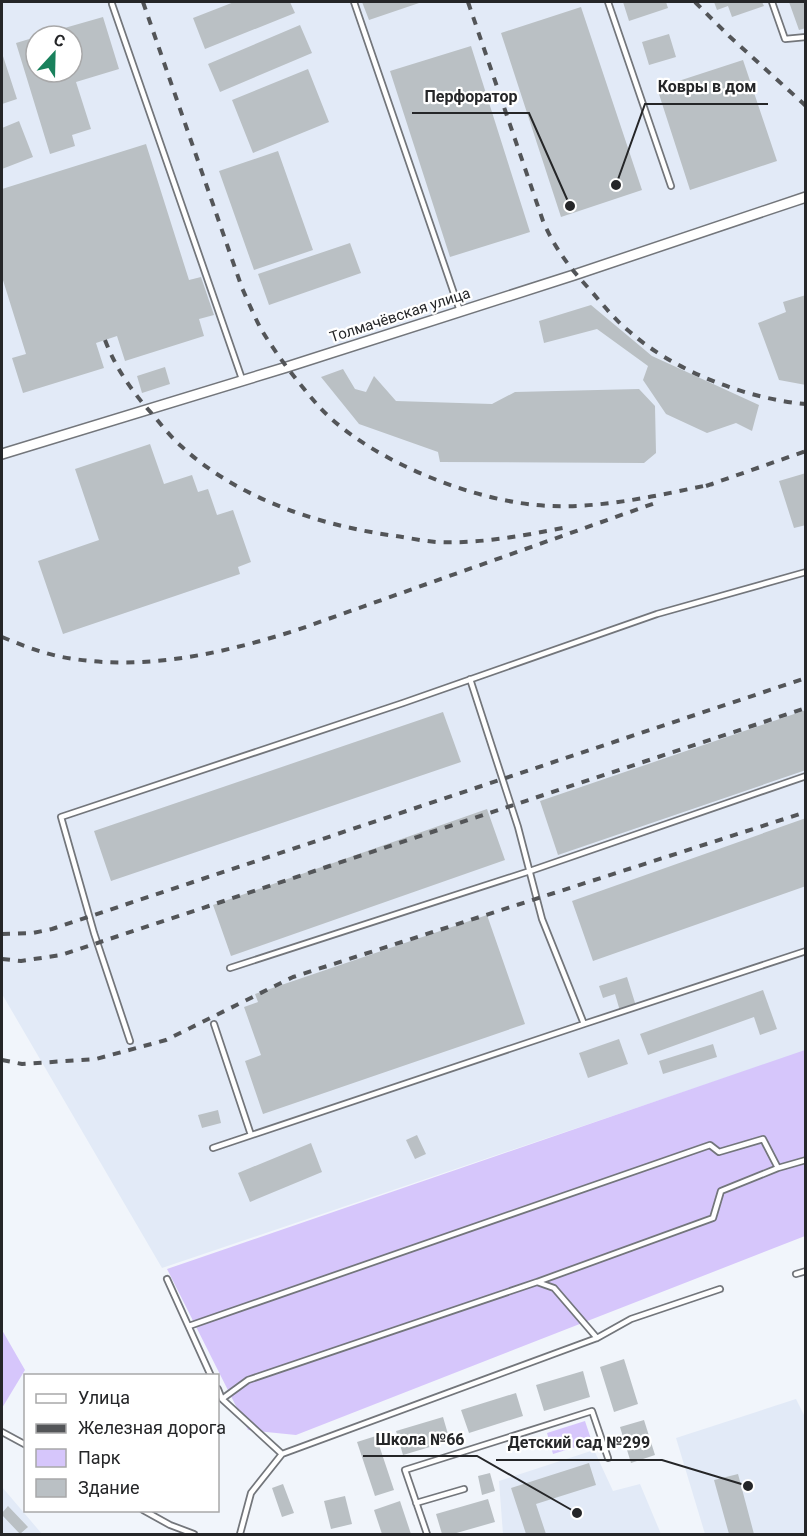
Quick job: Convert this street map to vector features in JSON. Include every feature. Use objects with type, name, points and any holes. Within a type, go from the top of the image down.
[{"type":"street","name":"Толмачёвская улица","points":[[2,454],[460,311],[806,197]]},
{"type":"lane","points":[[354,2],[460,311]]},
{"type":"lane","points":[[608,2],[671,186]]},
{"type":"lane","points":[[772,2],[784,39],[806,36]]},
{"type":"lane","points":[[112,4],[242,379]]},
{"type":"lane","points":[[130,1041],[94,933],[61,817],[657,614],[806,572]]},
{"type":"lane","points":[[470,679],[518,827],[542,919],[584,1024]]},
{"type":"lane","points":[[230,968],[530,871],[806,776]]},
{"type":"lane","points":[[213,1148],[806,951]]},
{"type":"lane","points":[[214,1024],[251,1135]]},
{"type":"lane","points":[[189,1326],[710,1145],[719,1152],[763,1139],[778,1168]]},
{"type":"lane","points":[[222,1399],[248,1380],[713,1218],[721,1191],[778,1168],[806,1160]]},
{"type":"lane","points":[[796,1274],[806,1271]]},
{"type":"lane","points":[[167,1279],[210,1374]]},
{"type":"lane","points":[[537,1281],[554,1288],[597,1338]]},
{"type":"lane","points":[[240,1534],[251,1493],[282,1454],[597,1338],[631,1319],[720,1289]]},
{"type":"lane","points":[[219,1392],[222,1399],[282,1454]]},
{"type":"lane","points":[[427,1534],[405,1470],[592,1411],[608,1458]]},
{"type":"lane","points":[[2,1432],[24,1444]]},
{"type":"lane","points":[[416,1503],[464,1489]]},
{"type":"lane","points":[[147,1512],[170,1525],[194,1534]]},
{"type":"shaded area","points":[[2,2],[805,2],[805,1051],[162,1268],[2,994]]},
{"type":"shaded area","points":[[796,1399],[805,1417],[805,1534],[705,1534],[676,1438]]},
{"type":"shaded area","points":[[594,1450],[613,1491],[640,1484],[661,1534],[503,1534],[499,1481]]},
{"type":"shaded area","points":[[2,1487],[42,1534],[2,1534]]},
{"type":"green space","points":[[805,1050],[805,1236],[296,1435],[248,1430],[167,1269]]},
{"type":"green space","points":[[2,1330],[25,1370],[2,1408]]},
{"type":"green space","points":[[585,1421],[592,1442],[553,1454],[547,1433]]},
{"type":"building","points":[[234,2],[290,2],[295,13],[205,49],[193,18]]},
{"type":"building","points":[[362,2],[422,2],[369,20]]},
{"type":"building","points":[[623,2],[666,2],[668,8],[629,21]]},
{"type":"building","points":[[714,2],[762,2],[764,6],[732,17],[728,6],[717,10]]},
{"type":"building","points":[[789,2],[806,2],[806,28],[799,30]]},
{"type":"building","points":[[581,7],[642,190],[561,217],[501,33]]},
{"type":"building","points":[[103,17],[119,69],[84,80],[84,24],[78,24]]},
{"type":"building","points":[[300,25],[312,53],[220,92],[208,64]]},
{"type":"building","points":[[669,34],[676,57],[649,65],[642,42]]},
{"type":"building","points":[[24,41],[24,69],[16,43]]},
{"type":"building","points":[[471,46],[530,232],[450,257],[390,71]]},
{"type":"building","points":[[2,53],[17,99],[2,104]]},
{"type":"building","points":[[743,60],[777,161],[690,190],[657,88]]},
{"type":"building","points":[[308,69],[329,122],[253,153],[232,100]]},
{"type":"building","points":[[29,84],[77,84],[91,129],[72,135],[75,146],[50,154]]},
{"type":"building","points":[[19,121],[33,157],[2,169],[2,128]]},
{"type":"building","points":[[146,144],[189,280],[201,277],[214,315],[199,319],[204,336],[125,361],[117,336],[96,343],[104,368],[23,393],[12,358],[26,354],[2,277],[2,189]]},
{"type":"building","points":[[278,151],[313,250],[254,270],[219,171]]},
{"type":"building","points":[[350,243],[361,273],[269,305],[258,274]]},
{"type":"building","points":[[806,295],[806,385],[779,380],[758,323],[786,312],[783,302]]},
{"type":"building","points":[[591,305],[652,356],[759,405],[752,431],[736,423],[707,433],[666,414],[643,380],[648,366],[597,329],[544,343],[539,321]]},
{"type":"building","points":[[165,367],[170,384],[142,393],[137,376]]},
{"type":"building","points":[[343,369],[355,389],[366,392],[374,376],[396,401],[492,404],[515,392],[639,389],[655,406],[656,453],[644,463],[440,462],[438,452],[359,424],[321,377]]},
{"type":"building","points":[[150,444],[164,484],[192,475],[198,492],[208,489],[217,515],[233,510],[251,562],[238,567],[240,574],[63,634],[38,561],[99,540],[75,469]]},
{"type":"building","points":[[806,473],[806,525],[794,528],[779,481]]},
{"type":"building","points":[[806,710],[806,770],[558,855],[540,801]]},
{"type":"building","points":[[443,712],[461,762],[111,881],[94,831]]},
{"type":"building","points":[[487,809],[505,860],[231,956],[213,905]]},
{"type":"building","points":[[806,818],[806,886],[593,961],[572,901]]},
{"type":"building","points":[[487,915],[525,1024],[263,1114],[245,1061],[261,1055],[244,1007],[258,1002],[255,994]]},
{"type":"building","points":[[627,977],[636,1006],[620,1011],[615,994],[603,998],[599,986]]},
{"type":"building","points":[[763,990],[777,1029],[760,1035],[754,1017],[648,1055],[640,1034]]},
{"type":"building","points":[[619,1039],[628,1064],[588,1078],[579,1053]]},
{"type":"building","points":[[713,1044],[717,1057],[663,1074],[659,1061]]},
{"type":"building","points":[[218,1110],[221,1123],[202,1128],[198,1115]]},
{"type":"building","points":[[417,1135],[426,1154],[415,1159],[406,1140]]},
{"type":"building","points":[[311,1143],[322,1172],[250,1202],[238,1173]]},
{"type":"building","points":[[624,1359],[638,1404],[614,1412],[600,1367]]},
{"type":"building","points":[[583,1371],[590,1397],[544,1411],[536,1385]]},
{"type":"building","points":[[516,1393],[523,1416],[469,1433],[461,1410]]},
{"type":"building","points":[[443,1417],[450,1441],[403,1455],[396,1431]]},
{"type":"building","points":[[644,1420],[655,1455],[631,1463],[620,1427]]},
{"type":"building","points":[[376,1436],[394,1490],[375,1496],[357,1442]]},
{"type":"building","points":[[589,1463],[596,1485],[536,1504],[546,1534],[526,1534],[511,1488]]},
{"type":"building","points":[[490,1473],[495,1491],[482,1495],[478,1476]]},
{"type":"building","points":[[738,1474],[754,1534],[729,1534],[714,1480]]},
{"type":"building","points":[[283,1484],[294,1513],[282,1517],[272,1488]]},
{"type":"building","points":[[345,1496],[352,1524],[331,1529],[324,1501]]},
{"type":"building","points":[[488,1499],[495,1522],[453,1534],[442,1534],[436,1514]]},
{"type":"building","points":[[400,1501],[411,1534],[382,1534],[374,1510]]},
{"type":"building","points":[[8,1506],[28,1527],[20,1534],[2,1515]]},
{"type":"railway","points":[[143,2],[253,314],[286,367],[336,423],[362,442],[424,475],[490,497],[522,503],[551,506],[592,505],[632,500],[713,484]]},
{"type":"railway","points":[[468,2],[543,221],[564,259],[577,275],[625,328],[648,346],[689,371],[760,396],[806,404]]},
{"type":"railway","points":[[695,2],[806,106]]},
{"type":"railway","points":[[105,340],[114,361],[132,389],[177,443],[228,481],[282,507],[339,525],[437,542],[484,541],[563,528]]},
{"type":"railway","points":[[706,486],[806,451]]},
{"type":"railway","points":[[2,637],[47,653],[92,661],[151,661],[210,653],[297,630],[658,502]]},
{"type":"railway","points":[[2,934],[33,933],[52,929],[806,678]]},
{"type":"railway","points":[[2,959],[21,961],[61,955],[806,708]]},
{"type":"railway","points":[[2,1060],[22,1064],[96,1059],[166,1040],[293,977],[806,812]]},
{"type":"place","name":"Ковры в дом","points":[[616,185]]},
{"type":"place","name":"Перфоратор","points":[[570,206]]},
{"type":"place","name":"Детский сад №299","points":[[748,1486]]},
{"type":"place","name":"Школа №66","points":[[577,1513]]}]
